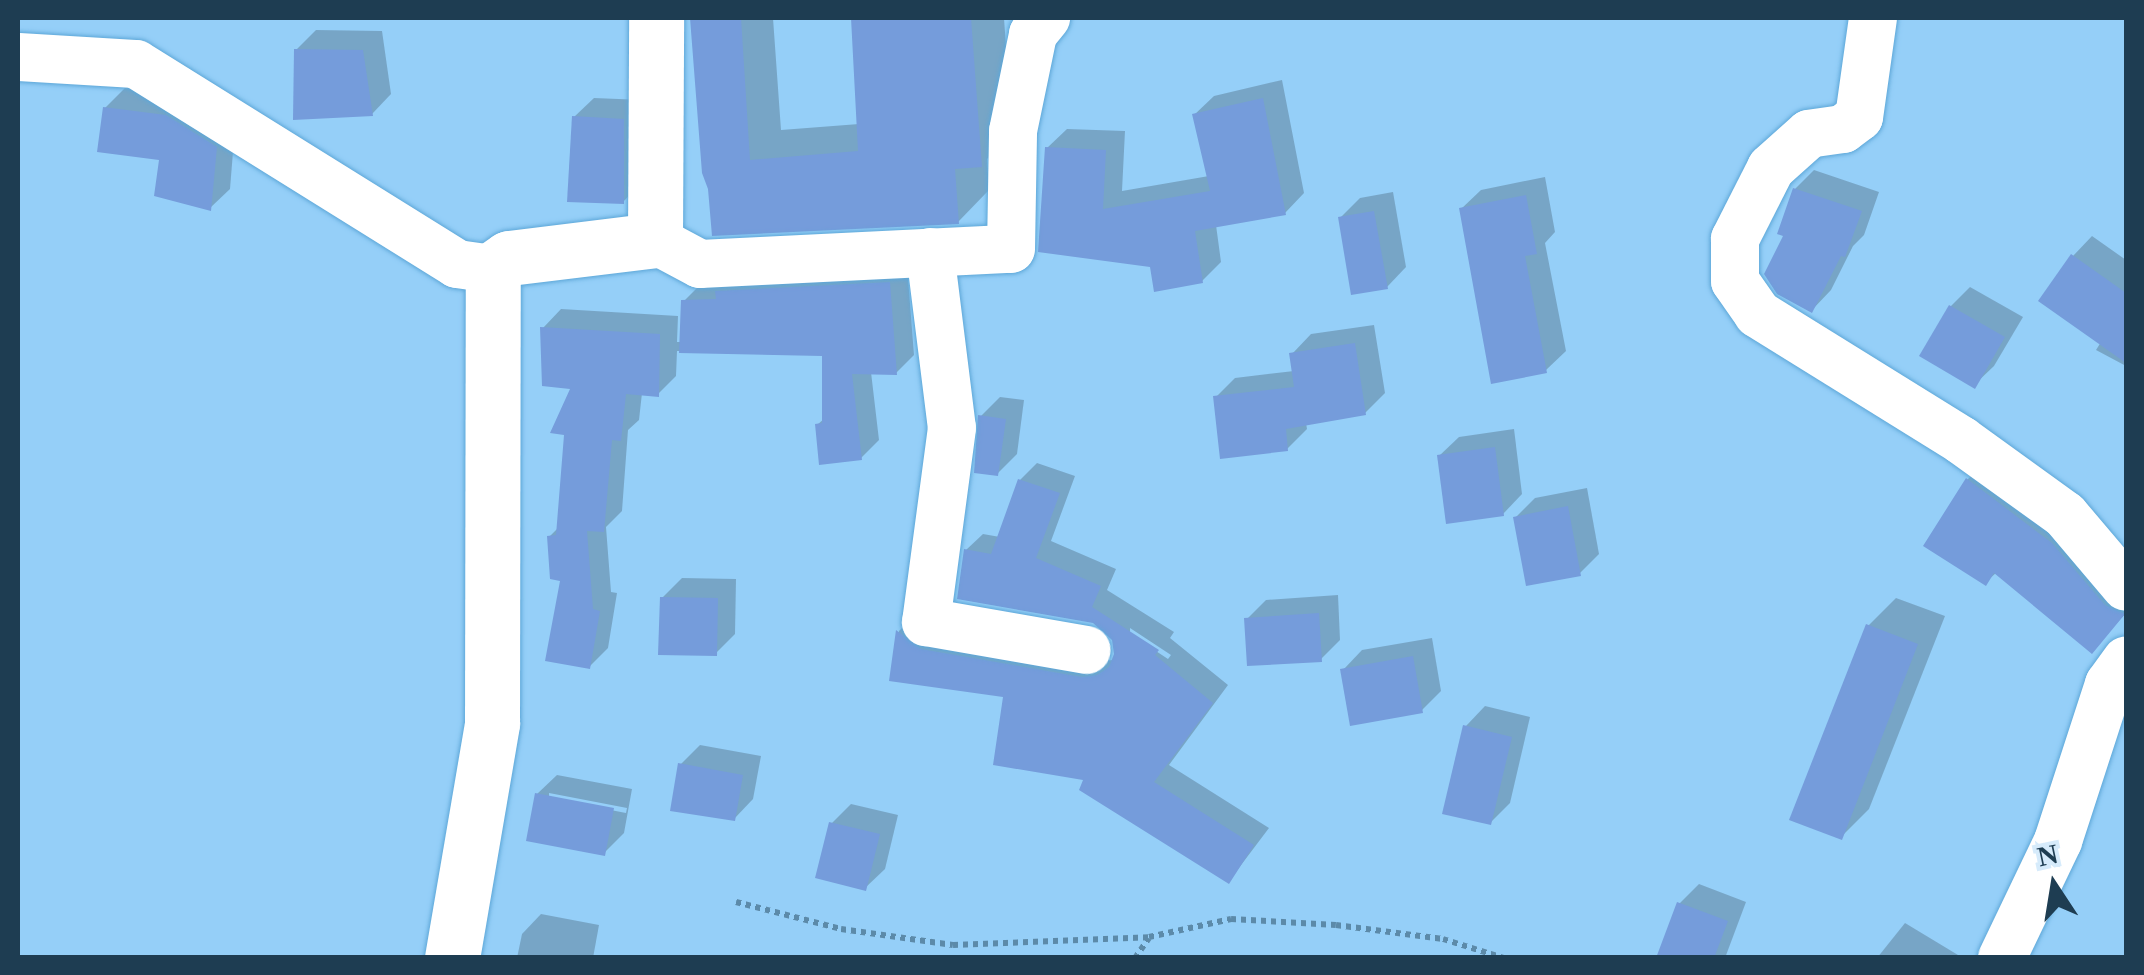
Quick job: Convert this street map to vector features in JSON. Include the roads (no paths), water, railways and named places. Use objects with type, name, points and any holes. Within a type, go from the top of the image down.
[{"type":"street","points":[[656,18],[656,240]]},
{"type":"street","points":[[18,57],[136,64],[457,264],[493,269],[509,258],[656,240],[700,264],[1011,249],[1012,131],[1033,34],[1046,18]]},
{"type":"street","points":[[1874,18],[1860,117],[1843,129],[1809,134],[1771,168],[1735,239],[1735,282],[1758,314],[1960,440],[2066,515],[2126,587]]},
{"type":"street","points":[[930,252],[952,428],[926,622],[1087,650]]},
{"type":"street","points":[[452,958],[492,723],[493,269]]},
{"type":"street","points":[[2002,958],[2058,840],[2109,684],[2126,662]]}]
